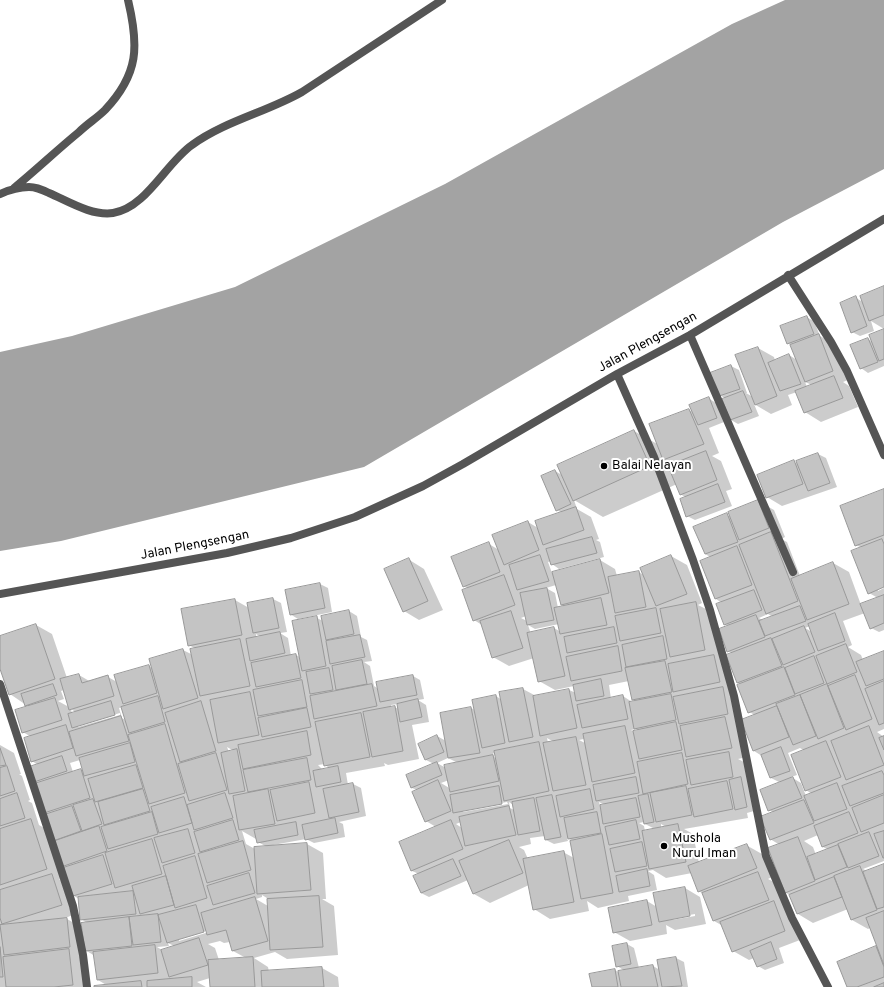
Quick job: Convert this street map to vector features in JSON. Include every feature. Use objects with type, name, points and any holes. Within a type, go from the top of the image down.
[{"type":"street","points":[[14,189],[104,111],[118,95],[128,80],[134,62],[136,40],[128,0]]},
{"type":"street","points":[[0,194],[14,189],[30,187],[37,188],[92,211],[113,213],[125,209],[138,201],[191,145],[208,134],[286,101],[302,92],[442,0]]},
{"type":"street","name":"Jalan Plengsengan","points":[[0,594],[227,553],[291,538],[355,517],[423,486],[617,374],[690,335],[884,219]]},
{"type":"street","points":[[788,276],[831,342],[847,371],[884,455]]},
{"type":"street","points":[[690,335],[793,572]]},
{"type":"street","points":[[617,374],[657,463],[710,610],[734,696],[766,856],[792,918],[828,987]]},
{"type":"street","points":[[0,684],[73,906],[83,955],[87,987]]},
{"type":"shaded area","points":[[785,0],[884,0],[884,169],[783,222],[364,467],[61,541],[0,551],[0,352],[72,336],[235,287],[445,184],[732,24]]},
{"type":"building","points":[[884,286],[884,315],[869,321],[860,296]]},
{"type":"building","points":[[856,296],[867,326],[851,333],[840,303]]},
{"type":"building","points":[[807,316],[814,334],[787,344],[780,326]]},
{"type":"building","points":[[884,329],[884,359],[879,361],[869,335]]},
{"type":"building","points":[[819,334],[833,371],[805,382],[790,345]]},
{"type":"building","points":[[868,338],[878,362],[860,369],[850,345]]},
{"type":"building","points":[[758,347],[777,396],[755,405],[735,355]]},
{"type":"building","points":[[789,354],[801,384],[780,391],[768,363]]},
{"type":"building","points":[[731,365],[740,389],[719,396],[710,373]]},
{"type":"building","points":[[834,376],[843,398],[804,413],[795,391]]},
{"type":"building","points":[[743,391],[752,412],[730,420],[722,399]]},
{"type":"building","points":[[709,397],[717,418],[698,425],[689,405]]},
{"type":"building","points":[[689,409],[704,444],[663,460],[649,424]]},
{"type":"building","name":"Balai Nelayan","points":[[634,430],[650,466],[573,501],[557,465]]},
{"type":"building","points":[[706,451],[717,480],[680,495],[668,466]]},
{"type":"building","points":[[818,453],[830,483],[808,491],[796,461]]},
{"type":"building","points":[[794,460],[803,484],[766,498],[757,475]]},
{"type":"building","points":[[555,470],[571,504],[556,511],[541,476]]},
{"type":"building","points":[[718,484],[725,502],[686,517],[680,499]]},
{"type":"building","points":[[884,489],[884,535],[855,546],[840,506]]},
{"type":"building","points":[[758,500],[769,528],[739,540],[728,512]]},
{"type":"building","points":[[576,507],[584,530],[543,545],[535,521]]},
{"type":"building","points":[[727,513],[738,542],[705,554],[693,527]]},
{"type":"building","points":[[528,521],[539,550],[504,565],[492,535]]},
{"type":"building","points":[[771,532],[798,601],[766,614],[739,545]]},
{"type":"building","points":[[592,537],[597,553],[551,565],[546,549]]},
{"type":"building","points":[[882,539],[884,544],[884,587],[868,594],[851,551]]},
{"type":"building","points":[[489,542],[500,572],[463,587],[451,557]]},
{"type":"building","points":[[737,546],[752,585],[715,599],[700,561]]},
{"type":"building","points":[[540,555],[549,581],[517,590],[509,565]]},
{"type":"building","points":[[671,555],[687,594],[656,606],[640,568]]},
{"type":"building","points":[[409,558],[428,601],[403,612],[384,569]]},
{"type":"building","points":[[600,559],[609,593],[561,605],[552,572]]},
{"type":"building","points":[[833,562],[849,604],[807,620],[791,579]]},
{"type":"building","points":[[639,571],[646,607],[615,613],[608,577]]},
{"type":"building","points":[[504,575],[515,605],[473,621],[462,590]]},
{"type":"building","points":[[320,583],[325,608],[290,615],[285,590]]},
{"type":"building","points":[[547,588],[554,620],[527,625],[520,593]]},
{"type":"building","points":[[754,590],[762,610],[724,625],[716,604]]},
{"type":"building","points":[[884,595],[884,623],[870,629],[860,604]]},
{"type":"building","points":[[273,598],[279,628],[253,633],[247,603]]},
{"type":"building","points":[[601,598],[607,625],[560,634],[554,608]]},
{"type":"building","points":[[235,599],[242,635],[188,646],[181,609]]},
{"type":"building","points":[[696,602],[705,650],[670,657],[660,609]]},
{"type":"building","points":[[800,606],[806,621],[765,636],[759,621]]},
{"type":"building","points":[[656,608],[661,633],[620,641],[615,616]]},
{"type":"building","points":[[349,610],[354,634],[326,640],[321,616]]},
{"type":"building","points":[[511,611],[523,648],[492,658],[480,621]]},
{"type":"building","points":[[835,613],[845,641],[818,651],[808,624]]},
{"type":"building","points":[[756,615],[765,637],[727,652],[719,629]]},
{"type":"building","points":[[317,616],[326,666],[302,671],[292,621]]},
{"type":"building","points":[[36,624],[55,679],[9,695],[0,669],[0,636]]},
{"type":"building","points":[[804,626],[815,652],[783,665],[772,639]]},
{"type":"building","points":[[554,627],[565,676],[538,682],[527,633]]},
{"type":"building","points":[[614,627],[617,643],[567,653],[564,637]]},
{"type":"building","points":[[280,632],[285,653],[250,661],[246,639]]},
{"type":"building","points":[[360,635],[365,657],[330,664],[326,641]]},
{"type":"building","points":[[663,636],[667,659],[626,667],[622,645]]},
{"type":"building","points":[[771,638],[782,666],[737,683],[726,655]]},
{"type":"building","points":[[240,639],[250,686],[200,696],[190,649]]},
{"type":"building","points":[[846,644],[857,672],[827,684],[816,656]]},
{"type":"building","points":[[618,646],[622,671],[571,681],[566,657]]},
{"type":"building","points":[[183,649],[198,698],[163,709],[149,659]]},
{"type":"building","points":[[884,651],[884,679],[866,686],[856,662]]},
{"type":"building","points":[[296,654],[301,678],[256,687],[251,663]]},
{"type":"building","points":[[714,655],[720,682],[673,692],[668,664]]},
{"type":"building","points":[[814,656],[824,683],[795,694],[785,668]]},
{"type":"building","points":[[362,660],[367,684],[336,690],[332,666]]},
{"type":"building","points":[[665,661],[672,692],[632,700],[625,668]]},
{"type":"building","points":[[149,665],[157,693],[123,704],[114,675]]},
{"type":"building","points":[[784,667],[795,695],[748,713],[737,685]]},
{"type":"building","points":[[329,668],[333,690],[310,694],[306,672]]},
{"type":"building","points":[[79,674],[82,683],[108,675],[114,696],[69,710],[60,679]]},
{"type":"building","points":[[413,675],[417,695],[380,702],[376,682]]},
{"type":"building","points":[[855,675],[872,719],[846,730],[828,686]]},
{"type":"building","points":[[601,679],[604,696],[576,701],[573,685]]},
{"type":"building","points":[[302,680],[307,707],[258,716],[253,690]]},
{"type":"building","points":[[884,681],[884,723],[879,725],[865,689]]},
{"type":"building","points":[[53,684],[57,695],[25,706],[21,694]]},
{"type":"building","points":[[372,684],[377,706],[314,719],[310,696]]},
{"type":"building","points":[[827,684],[844,728],[818,739],[800,695]]},
{"type":"building","points":[[723,687],[728,714],[679,724],[673,697]]},
{"type":"building","points":[[523,688],[533,737],[509,742],[499,692]]},
{"type":"building","points":[[569,689],[577,728],[540,736],[533,696]]},
{"type":"building","points":[[250,692],[259,735],[218,743],[210,700]]},
{"type":"building","points":[[671,694],[676,720],[634,729],[629,702]]},
{"type":"building","points":[[496,695],[505,743],[482,748],[472,700]]},
{"type":"building","points":[[623,695],[628,719],[582,728],[577,705]]},
{"type":"building","points":[[800,695],[816,736],[793,745],[776,704]]},
{"type":"building","points":[[158,696],[165,722],[129,733],[121,707]]},
{"type":"building","points":[[55,698],[62,720],[22,733],[15,710]]},
{"type":"building","points":[[418,699],[422,717],[400,722],[397,704]]},
{"type":"building","points":[[111,701],[115,715],[72,728],[68,714]]},
{"type":"building","points":[[201,701],[216,751],[180,762],[165,713]]},
{"type":"building","points":[[395,706],[403,751],[372,757],[363,712]]},
{"type":"building","points":[[777,706],[789,737],[753,751],[741,720]]},
{"type":"building","points":[[471,707],[480,753],[448,758],[440,713]]},
{"type":"building","points":[[307,708],[311,727],[262,737],[258,718]]},
{"type":"building","points":[[361,713],[370,757],[324,766],[315,722]]},
{"type":"building","points":[[121,716],[129,741],[76,756],[69,732]]},
{"type":"building","points":[[725,717],[732,748],[686,757],[680,726]]},
{"type":"building","points":[[676,722],[682,750],[639,759],[633,731]]},
{"type":"building","points":[[165,724],[185,793],[149,804],[128,735]]},
{"type":"building","points":[[66,725],[73,748],[31,762],[24,738]]},
{"type":"building","points":[[625,726],[635,773],[592,782],[583,734]]},
{"type":"building","points":[[869,726],[884,765],[846,780],[831,741]]},
{"type":"building","points":[[307,731],[311,755],[243,769],[238,745]]},
{"type":"building","points":[[437,735],[444,752],[425,760],[418,744]]},
{"type":"building","points":[[884,736],[884,750],[879,738]]},
{"type":"building","points":[[576,737],[586,785],[553,791],[543,743]]},
{"type":"building","points":[[826,741],[841,777],[805,791],[791,755]]},
{"type":"building","points":[[539,742],[549,791],[504,801],[494,751]]},
{"type":"building","points":[[130,743],[135,762],[84,776],[79,758]]},
{"type":"building","points":[[781,747],[790,771],[770,778],[761,755]]},
{"type":"building","points":[[0,748],[6,765],[0,766]]},
{"type":"building","points":[[237,749],[245,791],[229,794],[221,753]]},
{"type":"building","points":[[729,752],[733,777],[691,785],[686,760]]},
{"type":"building","points":[[216,753],[227,790],[189,801],[178,764]]},
{"type":"building","points":[[682,753],[688,784],[643,794],[637,762]]},
{"type":"building","points":[[493,755],[499,781],[450,792],[444,765]]},
{"type":"building","points":[[62,756],[67,771],[34,782],[29,767]]},
{"type":"building","points":[[307,758],[311,780],[248,792],[243,770]]},
{"type":"building","points":[[437,762],[442,775],[411,788],[406,775]]},
{"type":"building","points":[[136,765],[143,788],[95,802],[88,779]]},
{"type":"building","points":[[7,766],[15,791],[0,796],[0,768]]},
{"type":"building","points":[[338,766],[341,782],[316,787],[313,771]]},
{"type":"building","points":[[81,769],[90,798],[44,813],[34,784]]},
{"type":"building","points":[[882,771],[884,775],[884,793],[850,806],[842,786]]},
{"type":"building","points":[[636,777],[639,793],[596,801],[593,785]]},
{"type":"building","points":[[741,777],[747,807],[735,810],[729,780]]},
{"type":"building","points":[[793,777],[802,798],[768,811],[760,790]]},
{"type":"building","points":[[438,780],[451,811],[425,822],[412,792]]},
{"type":"building","points":[[727,781],[733,809],[694,817],[688,789]]},
{"type":"building","points":[[309,782],[315,813],[277,821],[270,790]]},
{"type":"building","points":[[353,783],[359,812],[329,818],[323,789]]},
{"type":"building","points":[[837,783],[847,809],[814,821],[804,796]]},
{"type":"building","points":[[499,786],[502,804],[453,813],[450,795]]},
{"type":"building","points":[[686,786],[692,815],[656,822],[650,793]]},
{"type":"building","points":[[143,789],[150,811],[104,825],[98,802]]},
{"type":"building","points":[[268,789],[275,824],[239,830],[233,796]]},
{"type":"building","points":[[590,789],[594,809],[560,817],[556,796]]},
{"type":"building","points":[[17,793],[25,818],[0,826],[0,799]]},
{"type":"building","points":[[225,793],[233,818],[194,830],[187,805]]},
{"type":"building","points":[[648,794],[654,822],[644,824],[638,796]]},
{"type":"building","points":[[552,795],[561,837],[545,840],[536,798]]},
{"type":"building","points":[[884,795],[884,823],[861,832],[852,808]]},
{"type":"building","points":[[184,797],[192,823],[159,833],[151,807]]},
{"type":"building","points":[[534,798],[540,831],[518,835],[512,802]]},
{"type":"building","points":[[636,798],[640,817],[603,824],[600,805]]},
{"type":"building","points":[[93,799],[102,824],[82,831],[73,805]]},
{"type":"building","points":[[804,800],[814,823],[770,840],[760,817]]},
{"type":"building","points":[[72,806],[81,831],[53,841],[44,815]]},
{"type":"building","points":[[509,806],[516,835],[465,846],[459,817]]},
{"type":"building","points":[[152,812],[158,834],[108,849],[101,827]]},
{"type":"building","points":[[597,812],[601,833],[568,839],[564,818]]},
{"type":"building","points":[[849,812],[858,833],[822,847],[814,826]]},
{"type":"building","points":[[335,818],[338,833],[305,840],[302,825]]},
{"type":"building","points":[[31,819],[47,869],[0,885],[0,829]]},
{"type":"building","points":[[233,820],[239,840],[200,852],[194,832]]},
{"type":"building","points":[[451,820],[463,849],[411,871],[399,842]]},
{"type":"building","points":[[636,820],[640,839],[609,845],[605,827]]},
{"type":"building","points":[[296,822],[298,835],[257,843],[254,830]]},
{"type":"building","name":"Mushola Nurul Iman","points":[[678,824],[686,862],[649,869],[642,831]]},
{"type":"building","points":[[99,826],[107,851],[61,867],[52,842]]},
{"type":"building","points":[[188,829],[195,853],[162,863],[154,838]]},
{"type":"building","points":[[884,831],[884,858],[883,858],[874,834]]},
{"type":"building","points":[[869,832],[879,856],[848,868],[838,844]]},
{"type":"building","points":[[602,834],[613,893],[581,899],[570,841]]},
{"type":"building","points":[[798,837],[815,881],[785,893],[768,848]]},
{"type":"building","points":[[152,839],[162,874],[115,888],[105,853]]},
{"type":"building","points":[[509,840],[523,873],[473,894],[459,861]]},
{"type":"building","points":[[243,841],[251,870],[207,883],[198,854]]},
{"type":"building","points":[[642,842],[647,866],[615,872],[610,849]]},
{"type":"building","points":[[307,843],[311,890],[257,894],[254,847]]},
{"type":"building","points":[[747,844],[757,868],[698,892],[688,866]]},
{"type":"building","points":[[838,845],[847,867],[815,880],[807,857]]},
{"type":"building","points":[[564,851],[574,902],[533,910],[523,859]]},
{"type":"building","points":[[103,855],[112,884],[73,896],[63,868]]},
{"type":"building","points":[[195,856],[207,898],[175,908],[163,866]]},
{"type":"building","points":[[453,859],[461,876],[421,893],[413,876]]},
{"type":"building","points":[[884,864],[884,907],[877,909],[863,872]]},
{"type":"building","points":[[860,866],[877,910],[851,920],[834,876]]},
{"type":"building","points":[[647,869],[650,886],[619,892],[616,876]]},
{"type":"building","points":[[758,872],[769,900],[713,921],[702,893]]},
{"type":"building","points":[[249,873],[255,893],[213,905],[207,886]]},
{"type":"building","points":[[52,874],[62,905],[2,924],[0,918],[0,890]]},
{"type":"building","points":[[166,876],[174,905],[140,914],[132,886]]},
{"type":"building","points":[[834,877],[842,897],[797,914],[789,895]]},
{"type":"building","points":[[685,887],[690,916],[659,922],[653,893]]},
{"type":"building","points":[[133,891],[136,914],[80,920],[78,897]]},
{"type":"building","points":[[319,896],[323,947],[270,950],[267,899]]},
{"type":"building","points":[[255,897],[268,941],[232,951],[226,930],[207,935],[201,913]]},
{"type":"building","points":[[647,900],[652,925],[613,933],[608,908]]},
{"type":"building","points":[[774,901],[785,931],[732,952],[720,922]]},
{"type":"building","points":[[196,905],[204,932],[167,943],[158,915]]},
{"type":"building","points":[[884,911],[884,965],[866,918]]},
{"type":"building","points":[[158,914],[161,942],[133,945],[129,917]]},
{"type":"building","points":[[129,917],[132,946],[85,951],[81,923]]},
{"type":"building","points":[[67,918],[70,947],[4,955],[0,925]]},
{"type":"building","points":[[199,938],[208,965],[169,977],[161,950]]},
{"type":"building","points":[[771,942],[777,959],[757,967],[750,951]]},
{"type":"building","points":[[627,943],[631,964],[616,967],[612,946]]},
{"type":"building","points":[[155,945],[158,973],[97,980],[93,952]]},
{"type":"building","points":[[876,946],[884,967],[884,977],[857,987],[847,987],[837,962]]},
{"type":"building","points":[[0,947],[3,977],[0,977]]},
{"type":"building","points":[[69,949],[73,985],[54,987],[6,987],[3,957]]},
{"type":"building","points":[[253,957],[255,987],[210,987],[208,960]]},
{"type":"building","points":[[676,957],[682,986],[662,987],[657,960]]},
{"type":"building","points":[[653,965],[658,987],[621,987],[618,971]]},
{"type":"building","points":[[322,967],[324,987],[262,987],[261,971]]},
{"type":"building","points":[[615,969],[618,987],[592,987],[589,974]]},
{"type":"building","points":[[192,977],[192,987],[147,987],[147,981]]},
{"type":"building","points":[[141,981],[142,987],[94,987],[94,986]]},
{"type":"building","points":[[884,983],[884,987],[874,987]]},
{"type":"place","name":"Balai Nelayan","points":[[604,466]]},
{"type":"place","name":"Mushola Nurul Iman","points":[[664,846]]}]
